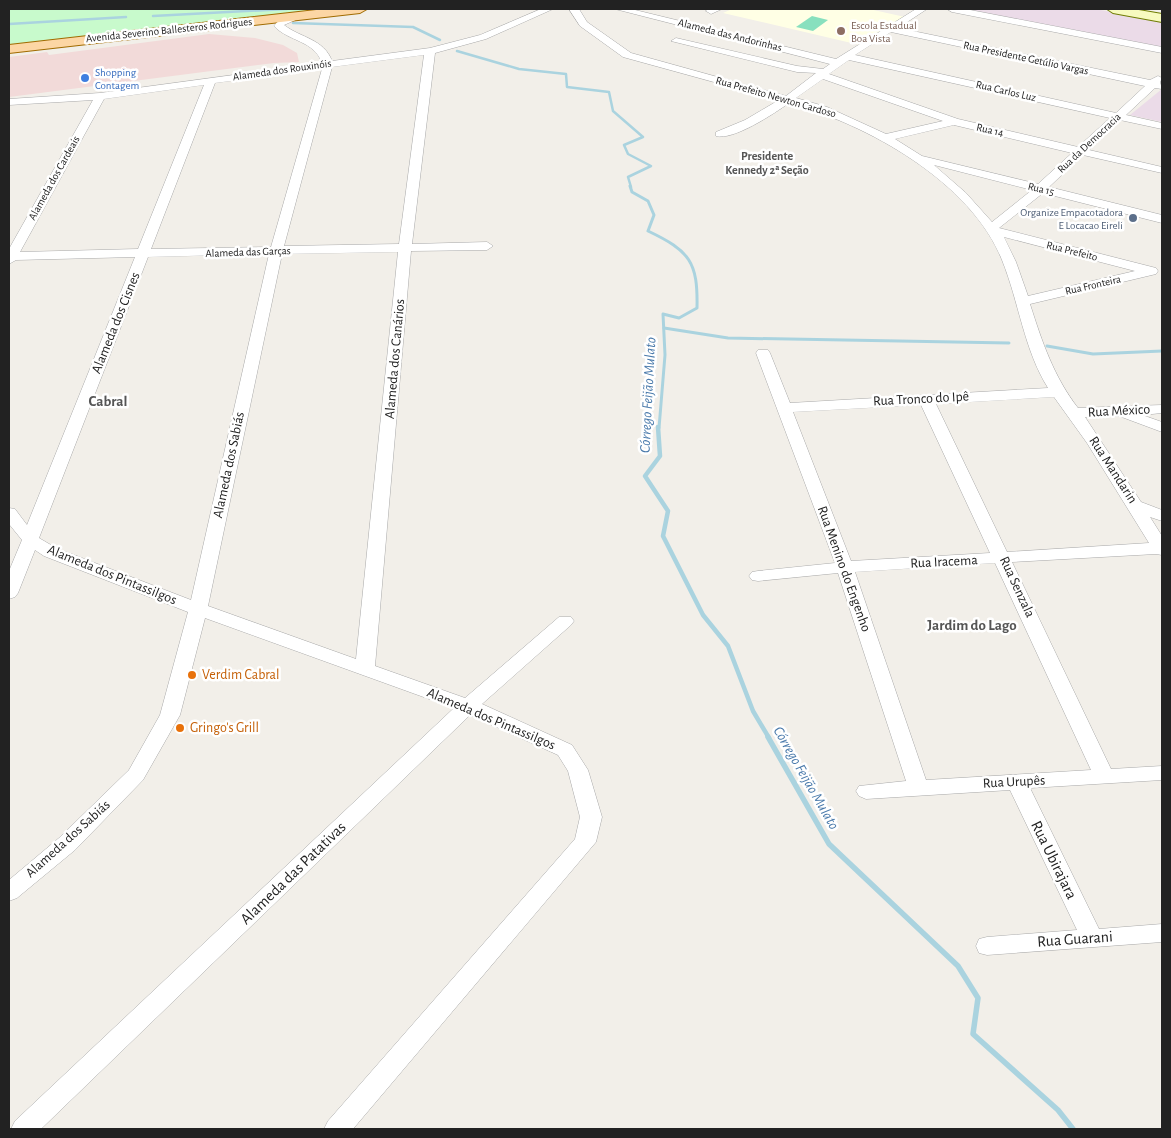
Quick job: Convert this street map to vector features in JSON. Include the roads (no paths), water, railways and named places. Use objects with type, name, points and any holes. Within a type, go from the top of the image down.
[{"type":"main road","name":"Avenida Severino Ballesteros Rodrigues","points":[[9,49],[360,9]]},
{"type":"main road","points":[[1114,9],[1162,18]]},
{"type":"street","name":"Alameda dos Rouxinóis","points":[[9,102],[100,96],[430,51],[483,37],[548,9]]},
{"type":"street","name":"Rua Prefeito Newton Cardoso","points":[[574,9],[583,24],[621,51],[636,58],[790,99],[831,112],[920,158],[959,189],[993,230],[1003,246],[1024,301],[1036,346],[1051,380],[1059,392]]},
{"type":"street","name":"Alameda das Andorinhas","points":[[620,9],[845,60]]},
{"type":"street","points":[[653,16],[668,9]]},
{"type":"street","points":[[720,134],[749,124],[790,99],[823,74],[922,9]]},
{"type":"street","points":[[952,9],[1162,50]]},
{"type":"street","points":[[297,16],[283,21],[279,26],[319,47],[326,55],[328,64]]},
{"type":"street","name":"Rua Presidente Getúlio Vargas","points":[[890,29],[1158,85]]},
{"type":"street","points":[[665,45],[691,33]]},
{"type":"street","name":"Rua 14","points":[[676,41],[798,70],[804,68],[955,122],[1162,170]]},
{"type":"street","name":"Alameda dos Canários","points":[[365,668],[405,249],[430,51]]},
{"type":"street","name":"Rua Carlos Luz","points":[[845,60],[1162,126]]},
{"type":"street","name":"Alameda dos Sabiás","points":[[9,892],[67,844],[136,775],[170,714],[198,610],[276,251],[328,64]]},
{"type":"street","name":"Rua da Democracia","points":[[993,230],[1118,116],[1158,85],[1162,75]]},
{"type":"street","name":"Alameda dos Cisnes","points":[[9,593],[211,80]]},
{"type":"street","name":"Alameda dos Cardeais","points":[[9,257],[100,96]]},
{"type":"street","points":[[884,138],[955,122]]},
{"type":"street","name":"Rua 15","points":[[920,158],[1162,219]]},
{"type":"street","name":"Rua Prefeito","points":[[993,230],[1157,270]]},
{"type":"street","name":"Alameda das Garças","points":[[9,257],[487,246]]},
{"type":"street","name":"Rua Fronteira","points":[[1024,301],[1157,270]]},
{"type":"street","name":"Rua Menino do Engenho","points":[[763,353],[845,567],[918,786]]},
{"type":"street","name":"Rua Tronco do Ipê","points":[[784,408],[1059,392]]},
{"type":"street","name":"Rua Mandarin","points":[[1059,392],[1076,413],[1137,506],[1162,549]]},
{"type":"street","name":"Rua Senzala","points":[[926,399],[1105,777]]},
{"type":"street","name":"Rua México","points":[[1076,413],[1162,409]]},
{"type":"street","points":[[1119,411],[1162,427]]},
{"type":"street","points":[[1137,506],[1162,516]]},
{"type":"street","name":"Alameda dos Pintassilgos","points":[[9,514],[30,539],[50,552],[198,610],[468,706],[565,750],[578,770],[591,816],[585,842],[337,1129]]},
{"type":"street","name":"Rua Iracema","points":[[758,576],[845,567],[1162,549]]},
{"type":"street","name":"Alameda das Patativas","points":[[24,1129],[468,706],[565,621]]},
{"type":"street","name":"Rua Urupês","points":[[866,791],[918,786],[1162,773]]},
{"type":"street","name":"Rua Ubirajara","points":[[1016,782],[1092,938]]},
{"type":"street","name":"Rua Guarani","points":[[987,946],[1162,933]]},
{"type":"waterway","points":[[153,16],[287,9]]},
{"type":"waterway","points":[[9,24],[126,17]]},
{"type":"waterway","name":"Córrego Feijão Mulato","points":[[293,23],[413,27],[440,40]]},
{"type":"waterway","name":"Córrego Feijão Mulato","points":[[457,51],[519,69],[566,74],[567,87],[609,92],[613,111],[643,137],[624,145],[628,154],[651,166],[628,177],[631,187]]},
{"type":"waterway","name":"Córrego Feijão Mulato","points":[[630,186],[632,192],[648,201],[654,215],[648,231],[674,245],[682,252],[689,260],[696,279],[697,308],[679,318],[663,314],[665,355],[659,428]]},
{"type":"waterway","points":[[664,328],[728,338],[1009,343]]},
{"type":"waterway","points":[[1047,346],[1093,354],[1162,351]]},
{"type":"waterway","name":"Córrego Feijão Mulato","points":[[658,427],[660,456],[645,476],[668,511],[663,536],[703,615],[728,646],[753,711],[769,738]]},
{"type":"waterway","name":"Córrego Feijão Mulato","points":[[768,737],[829,844],[958,966],[978,998],[973,1034],[1058,1110],[1073,1129]]},
{"type":"place","name":"Escola Estadual Boa Vista","points":[[841,31]]},
{"type":"place","name":"Shopping Contagem","points":[[85,78]]},
{"type":"place","name":"Organize Empacotadora E Locacao Eireli","points":[[1133,218]]},
{"type":"place","name":"Verdim Cabral","points":[[192,675]]},
{"type":"place","name":"Gringo's Grill","points":[[180,728]]},
{"type":"district","name":"Presidente Kennedy 2ª Seção","points":[[767,163]]},
{"type":"district","name":"Cabral","points":[[108,401]]},
{"type":"district","name":"Jardim do Lago","points":[[972,625]]}]
